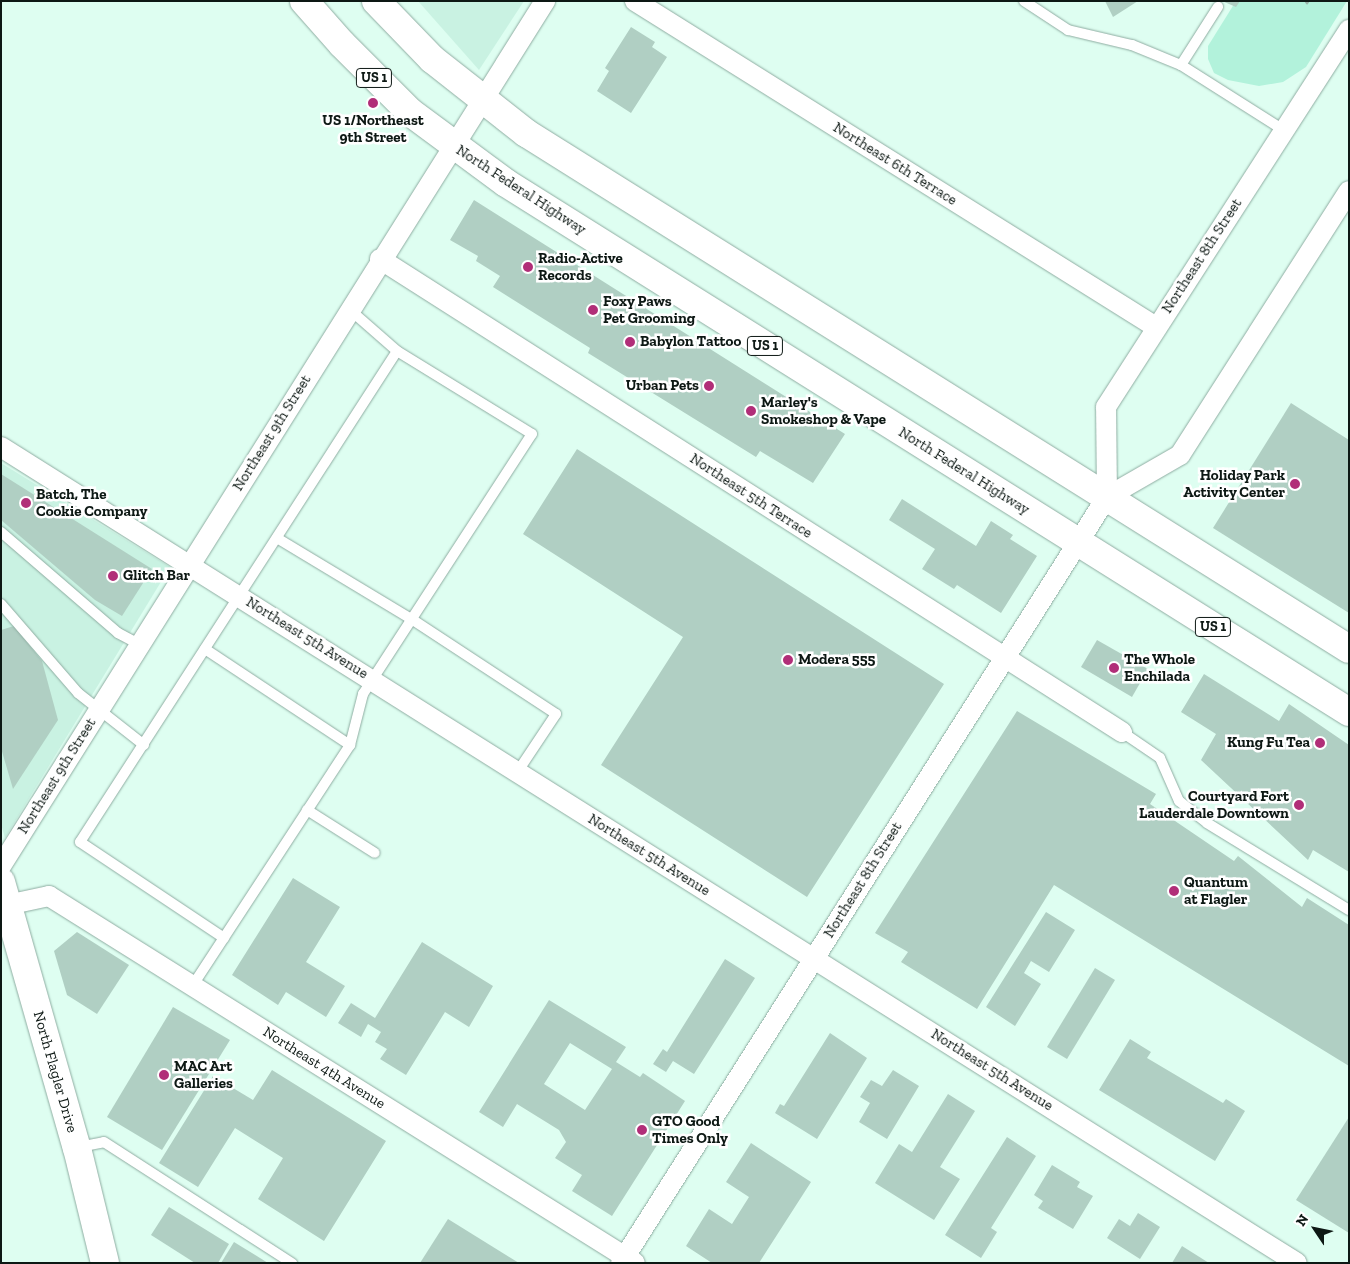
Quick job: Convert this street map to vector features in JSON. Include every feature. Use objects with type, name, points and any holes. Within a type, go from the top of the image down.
[{"type":"main road","name":"North Federal Highway","points":[[304,1],[376,81],[453,146],[506,183],[1349,712]]},
{"type":"main road","points":[[376,1],[432,58],[526,134],[1349,649]]},
{"type":"main road","name":"North Flagler Drive","points":[[4,893],[78,1148],[105,1263]]},
{"type":"street","name":"Northeast 9th Street","points":[[1,866],[380,259],[545,1]]},
{"type":"street","name":"Northeast 6th Terrace","points":[[635,1],[1156,328]]},
{"type":"street","name":"Northeast 8th Street","points":[[1107,498],[1106,407],[1282,129],[1349,30]]},
{"type":"street","name":"Northeast 8th Street","points":[[627,1261],[1002,657],[1107,498],[1180,455],[1349,191]]},
{"type":"street","name":"Northeast 5th Terrace","points":[[380,259],[1122,732]]},
{"type":"street","name":"Northeast 5th Avenue","points":[[1,447],[190,564],[1297,1263]]},
{"type":"street","name":"Northeast 4th Avenue","points":[[4,893],[49,896],[627,1261]]},
{"type":"lane","points":[[1024,1],[1068,30],[1132,45],[1181,65],[1282,129]]},
{"type":"lane","points":[[1181,65],[1218,7]]},
{"type":"lane","points":[[193,986],[350,745],[363,694],[532,434],[397,351],[349,309]]},
{"type":"lane","points":[[224,938],[80,842],[397,351]]},
{"type":"lane","points":[[1,532],[118,632],[139,644]]},
{"type":"lane","points":[[277,538],[412,620],[556,714],[518,771]]},
{"type":"lane","points":[[1,604],[78,694],[144,745]]},
{"type":"lane","points":[[205,649],[350,745]]},
{"type":"lane","points":[[1122,732],[1160,758],[1179,801],[1207,823],[1349,910]]},
{"type":"lane","points":[[306,810],[375,853]]},
{"type":"lane","points":[[78,1148],[104,1142],[292,1263]]},
{"type":"shaded area","points":[[418,1],[524,1],[479,70]]},
{"type":"shaded area","points":[[1236,1],[1347,1],[1306,67],[1283,82],[1259,86],[1228,80],[1214,73],[1208,59],[1208,46]]},
{"type":"shaded area","points":[[1,463],[170,567],[5,838],[1,824]]},
{"type":"building","points":[[1105,1],[1138,1],[1113,17]]},
{"type":"building","points":[[1222,1],[1240,1],[1236,7]]},
{"type":"building","points":[[631,27],[655,42],[652,47],[667,57],[631,113],[597,91],[609,71],[605,68]]},
{"type":"building","points":[[474,200],[845,434],[813,483],[760,451],[756,457],[588,353],[590,348],[493,287],[500,276],[476,261],[478,256],[450,240]]},
{"type":"building","name":"Holiday Park Activity Center","points":[[1291,403],[1349,440],[1349,613],[1213,528]]},
{"type":"building","name":"Modera 555","points":[[577,449],[944,684],[807,897],[601,765],[683,637],[523,534]]},
{"type":"building","points":[[1,474],[152,569],[122,616],[95,600],[1,520]]},
{"type":"building","points":[[902,499],[976,546],[991,521],[1013,535],[1010,539],[1037,556],[1001,613],[957,585],[954,589],[922,569],[935,549],[889,520]]},
{"type":"building","points":[[14,626],[42,661],[58,720],[13,789],[1,748],[1,630]]},
{"type":"building","name":"The Whole Enchilada","points":[[1097,640],[1148,669],[1132,697],[1081,667]]},
{"type":"building","name":"Courtyard Fort Lauderdale Downtown","points":[[1204,674],[1279,721],[1289,704],[1349,745],[1349,872],[1313,850],[1308,860],[1201,760],[1216,734],[1181,712]]},
{"type":"building","name":"Quantum at Flagler","points":[[1017,711],[1156,794],[1150,804],[1234,861],[1238,856],[1302,907],[1307,898],[1349,925],[1349,1066],[1054,885],[977,1009],[901,962],[908,952],[875,933]]},
{"type":"building","points":[[293,878],[340,907],[306,962],[345,986],[326,1017],[286,992],[278,1005],[232,975]]},
{"type":"building","points":[[1046,912],[1075,930],[1049,972],[1031,961],[1024,973],[1041,984],[1015,1026],[986,1007]]},
{"type":"building","points":[[77,932],[129,965],[97,1014],[67,995],[54,951]]},
{"type":"building","points":[[422,942],[493,986],[469,1027],[445,1012],[406,1075],[380,1059],[387,1049],[375,1042],[381,1032],[368,1024],[361,1037],[338,1023],[351,1003],[375,1018]]},
{"type":"building","points":[[725,959],[755,978],[694,1074],[673,1061],[666,1072],[653,1064],[663,1049],[667,1052]]},
{"type":"building","points":[[1095,968],[1115,980],[1067,1059],[1047,1047]]},
{"type":"building","points":[[549,1000],[626,1047],[616,1062],[640,1077],[643,1073],[685,1101],[612,1216],[572,1191],[582,1175],[555,1158],[566,1142],[559,1130],[517,1104],[503,1127],[479,1112]],"holes":[[[570,1043],[612,1069],[585,1110],[544,1084]]]},
{"type":"building","points":[[173,1007],[230,1040],[162,1150],[107,1117]]},
{"type":"building","points":[[830,1033],[867,1058],[817,1139],[775,1113],[780,1104],[784,1106]]},
{"type":"building","points":[[1130,1039],[1151,1052],[1147,1058],[1223,1103],[1226,1099],[1245,1111],[1215,1161],[1099,1090]]},
{"type":"building","points":[[272,1070],[386,1141],[324,1241],[258,1199],[283,1158],[235,1128],[198,1187],[159,1163],[213,1076],[253,1100]]},
{"type":"building","points":[[893,1070],[919,1086],[887,1139],[859,1122],[870,1103],[860,1097],[871,1080],[882,1086]]},
{"type":"building","points":[[948,1094],[975,1111],[940,1167],[960,1179],[934,1220],[875,1183],[899,1144],[912,1152]]},
{"type":"building","points":[[1349,1117],[1349,1233],[1296,1200]]},
{"type":"building","points":[[1007,1137],[1036,1156],[991,1228],[997,1232],[981,1258],[945,1235]]},
{"type":"building","points":[[751,1143],[811,1182],[759,1263],[712,1263],[686,1246],[709,1209],[732,1224],[749,1197],[726,1182]]},
{"type":"building","points":[[1052,1165],[1080,1182],[1077,1187],[1093,1196],[1073,1229],[1038,1208],[1043,1201],[1034,1195]]},
{"type":"building","points":[[169,1207],[229,1244],[218,1263],[195,1263],[151,1235]]},
{"type":"building","points":[[1138,1213],[1160,1227],[1140,1259],[1107,1238],[1119,1219],[1130,1226]]},
{"type":"building","points":[[448,1219],[519,1263],[420,1263]]},
{"type":"building","points":[[234,1242],[268,1263],[221,1263]]},
{"type":"building","points":[[1182,1246],[1209,1263],[1172,1263]]},
{"type":"place","name":"US 1/Northeast 9th Street","points":[[373,103]]},
{"type":"place","name":"Radio-Active Records","points":[[528,267]]},
{"type":"place","name":"Foxy Paws Pet Grooming","points":[[593,310]]},
{"type":"place","name":"Babylon Tattoo","points":[[630,342]]},
{"type":"place","name":"Urban Pets","points":[[709,386]]},
{"type":"place","name":"Marley's Smokeshop & Vape","points":[[751,411]]},
{"type":"place","name":"Holiday Park Activity Center","points":[[1295,484]]},
{"type":"place","name":"Batch, The Cookie Company","points":[[26,503]]},
{"type":"place","name":"Glitch Bar","points":[[113,576]]},
{"type":"place","name":"Modera 555","points":[[788,660]]},
{"type":"place","name":"The Whole Enchilada","points":[[1114,668]]},
{"type":"place","name":"Kung Fu Tea","points":[[1320,743]]},
{"type":"place","name":"Courtyard Fort Lauderdale Downtown","points":[[1299,805]]},
{"type":"place","name":"Quantum at Flagler","points":[[1174,891]]},
{"type":"place","name":"MAC Art Galleries","points":[[164,1075]]},
{"type":"place","name":"GTO Good Times Only","points":[[642,1130]]}]
